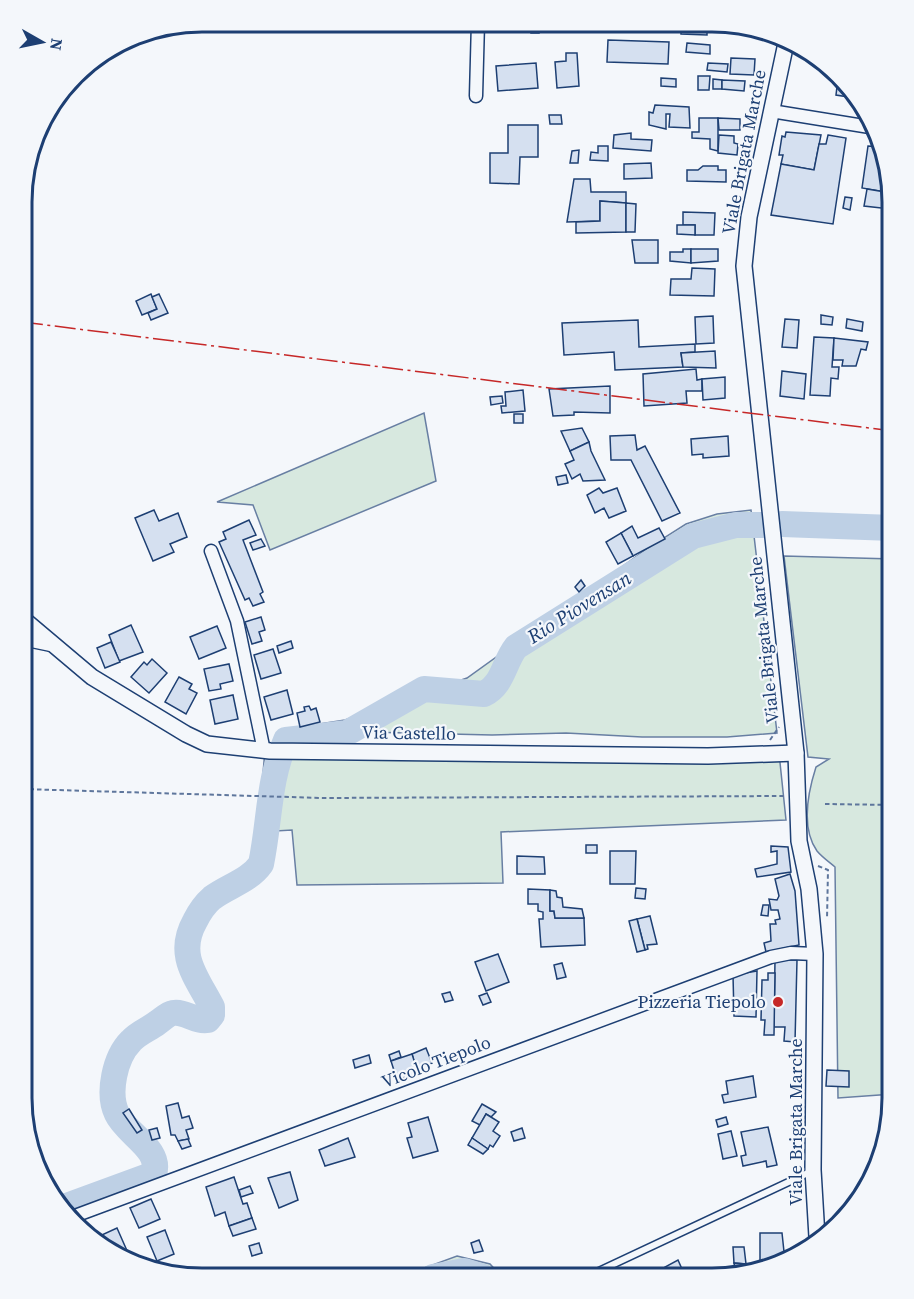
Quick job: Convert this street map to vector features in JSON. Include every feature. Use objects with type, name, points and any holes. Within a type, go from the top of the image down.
[{"type":"street","points":[[476,96],[478,32]]},
{"type":"street","name":"Viale Brigata Marche","points":[[785,48],[749,217],[744,266],[796,753],[799,841],[808,889],[815,954],[813,1170],[817,1232]]},
{"type":"street","points":[[771,111],[865,126]]},
{"type":"street","points":[[211,551],[237,621],[267,751]]},
{"type":"street","name":"Via Castello","points":[[32,627],[92,677],[186,734],[207,744],[267,751],[708,756],[796,753]]},
{"type":"street","name":"Via Castello","points":[[32,641],[51,645]]},
{"type":"street","name":"Vicolo Tiepolo","points":[[78,1215],[771,957],[791,953],[815,954]]},
{"type":"lane","points":[[605,1268],[813,1170]]},
{"type":"path","points":[[32,789],[218,793],[322,798],[784,796]]},
{"type":"path","points":[[825,804],[882,805]]},
{"type":"shaded area","points":[[424,413],[436,481],[270,550],[253,505],[217,502]]},
{"type":"shaded area","points":[[751,510],[777,733],[727,737],[642,737],[566,733],[492,735],[281,730],[345,720],[467,678],[648,548],[686,524],[717,514]]},
{"type":"shaded area","points":[[784,556],[882,559],[882,1095],[838,1098],[835,867],[817,851],[812,842],[807,810],[816,767],[829,759],[808,757]]},
{"type":"shaded area","points":[[265,750],[779,753],[786,820],[501,832],[503,883],[297,885],[292,830],[258,832]]},
{"type":"shaded area","points":[[457,1256],[490,1264],[494,1268],[424,1268]]},
{"type":"building","points":[[681,32],[707,32],[707,35],[681,34]]},
{"type":"building","points":[[608,40],[669,42],[668,64],[607,62]]},
{"type":"building","points":[[687,43],[710,45],[710,54],[686,52]]},
{"type":"building","points":[[566,53],[577,53],[579,86],[557,88],[555,62],[566,61]]},
{"type":"building","points":[[731,58],[755,59],[754,75],[730,74]]},
{"type":"building","points":[[536,63],[538,88],[498,91],[496,66]]},
{"type":"building","points":[[708,63],[728,64],[727,72],[707,70]]},
{"type":"building","points":[[698,76],[710,76],[709,90],[698,90]]},
{"type":"building","points":[[661,78],[676,79],[676,87],[661,86]]},
{"type":"building","points":[[713,79],[722,80],[722,89],[713,89]]},
{"type":"building","points":[[722,80],[745,81],[744,91],[722,89]]},
{"type":"building","points":[[837,86],[846,97],[836,95]]},
{"type":"building","points":[[655,105],[689,107],[690,128],[669,127],[670,114],[666,114],[666,129],[649,125],[649,112],[653,113]]},
{"type":"building","points":[[549,115],[561,115],[562,124],[550,124]]},
{"type":"building","points":[[699,118],[718,118],[718,151],[710,149],[710,139],[692,138],[692,132],[699,132]]},
{"type":"building","points":[[718,118],[740,119],[740,130],[719,130]]},
{"type":"building","points":[[508,125],[538,125],[538,157],[520,157],[519,184],[490,183],[490,153],[508,153]]},
{"type":"building","points":[[786,132],[821,135],[814,170],[781,164],[783,155],[779,155],[782,136],[785,137]]},
{"type":"building","points":[[631,133],[631,139],[652,140],[651,151],[613,148],[614,135]]},
{"type":"building","points":[[719,135],[734,136],[734,143],[738,144],[737,155],[718,153]]},
{"type":"building","points":[[828,135],[846,138],[833,224],[771,215],[781,164],[814,170],[819,144],[826,144]]},
{"type":"building","points":[[598,146],[608,146],[608,161],[590,160],[591,152],[598,153]]},
{"type":"building","points":[[868,146],[873,146],[877,158],[882,191],[862,188]]},
{"type":"building","points":[[579,150],[578,163],[570,163],[572,151]]},
{"type":"building","points":[[651,163],[652,178],[624,179],[624,164]]},
{"type":"building","points":[[703,166],[718,166],[718,170],[726,170],[726,182],[687,181],[687,170],[698,170]]},
{"type":"building","points":[[574,179],[590,179],[591,192],[626,192],[626,203],[600,201],[600,221],[567,222]]},
{"type":"building","points":[[867,189],[882,191],[882,208],[864,206]]},
{"type":"building","points":[[845,197],[852,198],[850,210],[843,208]]},
{"type":"building","points":[[600,201],[626,203],[626,232],[576,233],[576,222],[600,221]]},
{"type":"building","points":[[626,203],[636,204],[635,232],[626,232]]},
{"type":"building","points":[[683,212],[715,213],[714,235],[695,235],[695,225],[683,225]]},
{"type":"building","points":[[677,225],[695,225],[695,235],[677,234]]},
{"type":"building","points":[[632,240],[658,240],[658,263],[635,263]]},
{"type":"building","points":[[683,249],[691,249],[691,263],[670,261],[670,252],[683,252]]},
{"type":"building","points":[[691,249],[718,249],[718,261],[691,263]]},
{"type":"building","points":[[692,268],[715,269],[714,296],[670,295],[671,279],[691,279]]},
{"type":"building","points":[[151,294],[157,309],[142,315],[136,301]]},
{"type":"building","points":[[159,294],[168,313],[151,320],[148,313],[157,309],[152,297]]},
{"type":"building","points":[[821,315],[833,317],[832,325],[821,324]]},
{"type":"building","points":[[713,316],[714,343],[696,344],[695,317]]},
{"type":"building","points":[[785,319],[799,320],[797,348],[782,347]]},
{"type":"building","points":[[847,319],[863,322],[862,331],[846,328]]},
{"type":"building","points":[[638,320],[639,347],[695,344],[695,352],[681,353],[683,367],[615,370],[614,352],[564,355],[562,323]]},
{"type":"building","points":[[814,337],[834,338],[832,367],[839,367],[838,379],[831,378],[830,396],[810,395]]},
{"type":"building","points":[[834,338],[868,342],[866,350],[861,349],[856,366],[842,366],[843,360],[833,360]]},
{"type":"building","points":[[715,351],[716,368],[683,367],[681,353]]},
{"type":"building","points":[[696,369],[697,380],[702,379],[702,391],[686,391],[687,403],[644,406],[643,374]]},
{"type":"building","points":[[782,371],[806,374],[804,399],[780,396]]},
{"type":"building","points":[[725,377],[725,398],[703,400],[702,379]]},
{"type":"building","points":[[610,386],[610,413],[574,412],[574,415],[553,416],[549,389]]},
{"type":"building","points":[[523,390],[525,411],[502,413],[501,406],[506,406],[505,392]]},
{"type":"building","points":[[502,396],[503,403],[491,405],[490,397]]},
{"type":"building","points":[[514,414],[523,414],[523,423],[514,423]]},
{"type":"building","points":[[582,428],[589,442],[570,451],[561,431]]},
{"type":"building","points":[[635,435],[637,450],[645,446],[680,513],[662,521],[631,460],[611,460],[610,436]]},
{"type":"building","points":[[728,436],[729,456],[703,458],[703,454],[692,455],[691,439]]},
{"type":"building","points":[[589,442],[605,480],[583,481],[580,474],[572,479],[565,464],[574,460],[570,451]]},
{"type":"building","points":[[566,475],[568,483],[558,485],[556,477]]},
{"type":"building","points":[[599,488],[603,493],[617,488],[626,511],[609,518],[604,508],[595,513],[587,495]]},
{"type":"building","points":[[154,510],[159,521],[178,513],[187,537],[170,544],[174,552],[153,561],[135,518]]},
{"type":"building","points":[[249,520],[256,535],[243,540],[263,592],[260,594],[264,602],[253,606],[249,598],[245,600],[219,542],[226,539],[223,532]]},
{"type":"building","points":[[632,526],[638,538],[659,528],[665,539],[633,556],[621,533]]},
{"type":"building","points":[[621,533],[633,556],[618,564],[606,542]]},
{"type":"building","points":[[261,539],[265,546],[253,550],[250,543]]},
{"type":"building","points":[[581,580],[585,586],[579,592],[575,587]]},
{"type":"building","points":[[261,617],[265,630],[259,632],[262,641],[252,644],[245,622]]},
{"type":"building","points":[[131,625],[143,652],[119,661],[109,635]]},
{"type":"building","points":[[217,626],[226,648],[199,659],[190,637]]},
{"type":"building","points":[[291,641],[293,648],[279,653],[277,646]]},
{"type":"building","points":[[111,642],[120,662],[105,668],[97,648]]},
{"type":"building","points":[[273,649],[281,673],[261,679],[254,655]]},
{"type":"building","points":[[152,659],[167,673],[149,693],[131,677],[144,662],[147,665]]},
{"type":"building","points":[[229,664],[233,681],[220,684],[221,689],[209,691],[204,669]]},
{"type":"building","points":[[179,677],[192,684],[189,689],[197,693],[186,714],[165,702]]},
{"type":"building","points":[[287,690],[293,714],[271,720],[264,697]]},
{"type":"building","points":[[233,695],[238,719],[215,724],[210,700]]},
{"type":"building","points":[[309,706],[311,710],[316,708],[320,722],[300,727],[297,713],[305,711],[304,707]]},
{"type":"building","points":[[586,845],[597,845],[597,853],[586,853]]},
{"type":"building","points":[[771,846],[788,847],[791,872],[757,877],[755,869],[777,864],[777,851],[771,852]]},
{"type":"building","points":[[610,851],[636,851],[635,884],[610,884]]},
{"type":"building","points":[[517,856],[544,857],[545,874],[517,874]]},
{"type":"building","points":[[790,874],[795,891],[799,945],[766,952],[764,943],[771,941],[770,924],[776,924],[775,920],[780,919],[778,910],[771,910],[769,899],[777,900],[779,896],[775,879]]},
{"type":"building","points":[[636,888],[646,889],[645,899],[635,898]]},
{"type":"building","points":[[528,889],[550,890],[550,911],[554,911],[555,918],[584,918],[585,945],[541,947],[539,919],[543,919],[543,912],[538,911],[538,904],[528,904]]},
{"type":"building","points":[[550,890],[556,891],[557,897],[562,898],[563,907],[582,909],[584,918],[555,918],[554,911],[550,911]]},
{"type":"building","points":[[763,905],[769,905],[768,916],[761,915]]},
{"type":"building","points":[[650,916],[657,944],[647,945],[648,949],[645,950],[637,919]]},
{"type":"building","points":[[637,919],[645,950],[637,952],[629,921]]},
{"type":"building","points":[[498,954],[509,982],[486,991],[475,962]]},
{"type":"building","points":[[775,960],[797,960],[795,1042],[784,1041],[785,1027],[774,1027]]},
{"type":"building","points":[[562,963],[566,977],[557,979],[554,965]]},
{"type":"building","points":[[757,971],[756,1017],[734,1016],[733,975]]},
{"type":"building","points":[[768,973],[775,973],[774,1035],[764,1035],[765,1020],[761,1020],[762,980],[768,980]]},
{"type":"building","points":[[450,992],[453,1000],[445,1002],[442,994]]},
{"type":"building","points":[[487,993],[491,1002],[483,1005],[479,996]]},
{"type":"building","points":[[426,1048],[432,1063],[416,1069],[412,1054]]},
{"type":"building","points":[[399,1051],[401,1057],[391,1061],[389,1055]]},
{"type":"building","points":[[412,1054],[418,1073],[397,1080],[391,1061]]},
{"type":"building","points":[[369,1055],[371,1063],[355,1068],[353,1060]]},
{"type":"building","points":[[827,1070],[849,1071],[849,1087],[826,1086]]},
{"type":"building","points":[[753,1076],[756,1097],[724,1103],[722,1095],[728,1094],[726,1081]]},
{"type":"building","points":[[178,1103],[182,1118],[189,1116],[193,1128],[186,1130],[189,1139],[178,1141],[175,1135],[171,1135],[166,1106]]},
{"type":"building","points":[[482,1104],[496,1112],[491,1117],[486,1114],[480,1125],[472,1121]]},
{"type":"building","points":[[129,1109],[142,1130],[137,1133],[123,1113]]},
{"type":"building","points":[[486,1114],[499,1122],[493,1131],[500,1136],[493,1147],[490,1145],[488,1149],[472,1138]]},
{"type":"building","points":[[428,1117],[438,1151],[413,1158],[407,1138],[412,1137],[408,1123]]},
{"type":"building","points":[[726,1117],[728,1124],[718,1127],[716,1120]]},
{"type":"building","points":[[768,1127],[777,1165],[767,1167],[766,1161],[743,1166],[741,1156],[746,1155],[741,1132]]},
{"type":"building","points":[[157,1128],[160,1138],[152,1140],[149,1130]]},
{"type":"building","points":[[522,1128],[525,1138],[514,1141],[511,1132]]},
{"type":"building","points":[[731,1131],[737,1156],[723,1159],[718,1134]]},
{"type":"building","points":[[348,1138],[355,1157],[325,1166],[319,1150]]},
{"type":"building","points":[[472,1138],[488,1149],[483,1154],[468,1145]]},
{"type":"building","points":[[188,1139],[191,1146],[182,1149],[178,1141]]},
{"type":"building","points":[[290,1172],[298,1200],[279,1208],[268,1178]]},
{"type":"building","points":[[234,1177],[243,1204],[247,1203],[252,1218],[229,1226],[225,1212],[215,1216],[206,1187]]},
{"type":"building","points":[[250,1186],[253,1193],[241,1197],[239,1190]]},
{"type":"building","points":[[151,1199],[160,1219],[139,1228],[130,1208]]},
{"type":"building","points":[[252,1218],[256,1229],[233,1236],[229,1226]]},
{"type":"building","points":[[117,1228],[127,1250],[117,1245],[102,1235]]},
{"type":"building","points":[[165,1230],[174,1254],[157,1261],[147,1237]]},
{"type":"building","points":[[760,1233],[782,1233],[784,1252],[760,1260]]},
{"type":"building","points":[[479,1240],[483,1251],[474,1253],[471,1243]]},
{"type":"building","points":[[259,1243],[262,1253],[252,1256],[249,1246]]},
{"type":"building","points":[[733,1247],[744,1247],[746,1264],[734,1263]]},
{"type":"building","points":[[678,1260],[682,1268],[665,1268]]},
{"type":"waterway","name":"Rio Piovensan","points":[[782,524],[882,528]]},
{"type":"waterway","name":"Rio Piovensan","points":[[70,1205],[154,1174],[153,1157],[117,1114],[113,1096],[117,1066],[125,1048],[134,1038],[169,1015],[177,1013],[203,1020],[208,1020],[212,1015],[212,1007],[190,965],[187,944],[198,915],[209,900],[251,875],[261,864],[276,770],[286,740],[347,733],[424,689],[484,694],[495,685],[516,647],[693,536],[736,525],[765,525]]},
{"type":"power","points":[[32,323],[882,430]]},
{"type":"place","name":"Pizzeria Tiepolo","points":[[778,1002]]}]
